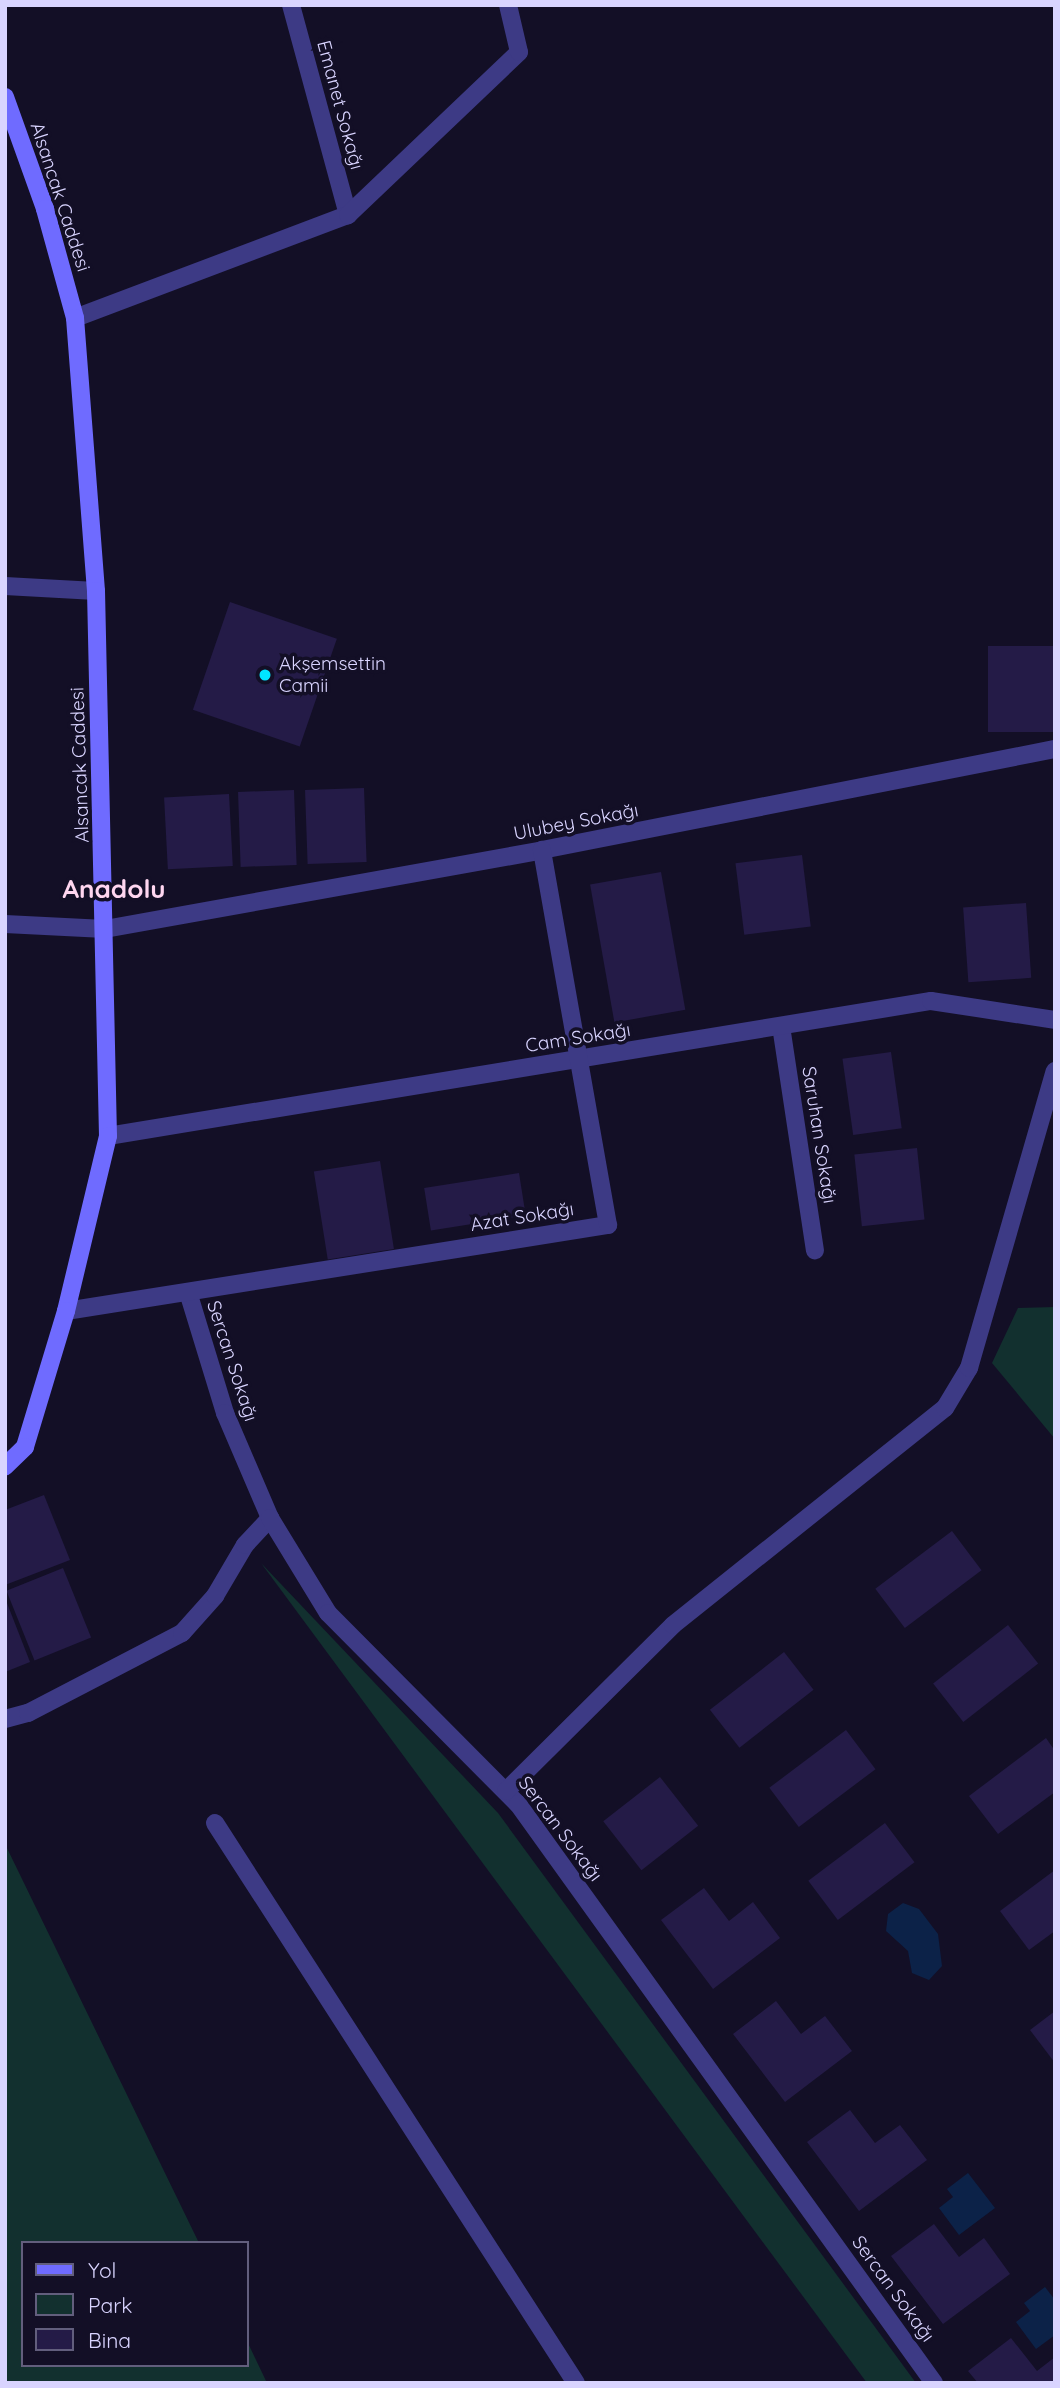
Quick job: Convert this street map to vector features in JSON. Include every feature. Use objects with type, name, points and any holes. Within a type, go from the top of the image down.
[{"type":"street","name":"Emanet Sokağı","points":[[291,5],[348,215]]},
{"type":"street","points":[[75,318],[348,215],[519,52],[508,5]]},
{"type":"street","name":"Alsancak Caddesi","points":[[5,97],[45,209],[75,318],[96,591],[108,1136],[66,1311],[25,1447],[5,1466]]},
{"type":"street","points":[[5,586],[96,591]]},
{"type":"street","name":"Ulubey Sokağı","points":[[5,924],[104,929],[542,850],[1055,748]]},
{"type":"street","name":"Azat Sokağı","points":[[66,1311],[608,1225],[542,850]]},
{"type":"street","name":"Cam Sokağı","points":[[108,1136],[931,1001],[1055,1020]]},
{"type":"street","name":"Saruhan Sokağı","points":[[781,1026],[816,1250]]},
{"type":"street","points":[[506,1791],[673,1625],[945,1408],[969,1368],[1055,1071]]},
{"type":"street","name":"Sercan Sokağı","points":[[188,1292],[225,1413],[270,1518],[328,1613],[506,1791],[934,2383]]},
{"type":"street","points":[[5,1719],[28,1713],[182,1633],[215,1596],[245,1545],[270,1518]]},
{"type":"street","points":[[215,1823],[576,2383]]},
{"type":"green space","points":[[1055,1307],[1055,1439],[992,1363],[1018,1308]]},
{"type":"green space","points":[[261,1563],[498,1813],[916,2383],[867,2383]]},
{"type":"green space","points":[[5,1844],[198,2241],[21,2241],[21,2367],[248,2367],[248,2343],[267,2383],[5,2383]]},
{"type":"water","points":[[903,1903],[919,1909],[938,1934],[942,1966],[929,1980],[912,1973],[908,1951],[886,1931],[888,1914]]},
{"type":"water","points":[[968,2173],[995,2208],[959,2235],[939,2208],[953,2197],[947,2189]]},
{"type":"water","points":[[1045,2287],[1055,2300],[1055,2335],[1036,2349],[1016,2322],[1030,2311],[1024,2303]]},
{"type":"building","name":"Akşemsettin Camii","points":[[230,602],[337,639],[300,747],[193,710]]},
{"type":"building","points":[[988,646],[1055,646],[1055,732],[988,732]]},
{"type":"building","points":[[364,788],[367,862],[308,864],[305,790]]},
{"type":"building","points":[[294,790],[297,865],[241,867],[238,792]]},
{"type":"building","points":[[229,794],[233,866],[168,869],[164,797]]},
{"type":"building","points":[[802,855],[811,926],[744,935],[735,863]]},
{"type":"building","points":[[661,872],[685,1010],[614,1022],[590,885]]},
{"type":"building","points":[[1026,903],[1031,978],[968,982],[963,907]]},
{"type":"building","points":[[891,1052],[902,1128],[853,1135],[842,1059]]},
{"type":"building","points":[[917,1148],[925,1220],[862,1226],[854,1155]]},
{"type":"building","points":[[380,1161],[394,1249],[328,1259],[314,1171]]},
{"type":"building","points":[[519,1173],[526,1215],[431,1230],[424,1188]]},
{"type":"building","points":[[44,1495],[70,1560],[5,1585],[5,1510]]},
{"type":"building","points":[[952,1531],[981,1570],[905,1628],[875,1589]]},
{"type":"building","points":[[63,1568],[91,1638],[35,1660],[6,1591]]},
{"type":"building","points":[[5,1598],[30,1662],[5,1672]]},
{"type":"building","points":[[1008,1625],[1038,1664],[963,1722],[933,1683]]},
{"type":"building","points":[[784,1652],[814,1690],[739,1748],[710,1710]]},
{"type":"building","points":[[846,1730],[875,1769],[799,1827],[769,1788]]},
{"type":"building","points":[[1046,1738],[1055,1751],[1055,1792],[998,1834],[969,1796]]},
{"type":"building","points":[[660,1777],[698,1826],[641,1870],[603,1821]]},
{"type":"building","points":[[885,1823],[914,1862],[838,1920],[808,1881]]},
{"type":"building","points":[[1055,1870],[1055,1931],[1029,1950],[1000,1911]]},
{"type":"building","points":[[704,1888],[729,1921],[753,1902],[780,1938],[713,1989],[661,1920]]},
{"type":"building","points":[[776,2001],[801,2034],[825,2016],[852,2051],[785,2102],[733,2034]]},
{"type":"building","points":[[1055,2011],[1055,2063],[1030,2030]]},
{"type":"building","points":[[850,2110],[875,2143],[900,2125],[927,2160],[859,2211],[807,2142]]},
{"type":"building","points":[[934,2224],[959,2257],[984,2238],[1010,2274],[943,2324],[891,2256]]},
{"type":"building","points":[[1011,2338],[1037,2371],[1055,2357],[1055,2383],[978,2383],[968,2371]]},
{"type":"place","name":"Akşemsettin Camii","points":[[265,675]]},
{"type":"district","name":"Anadolu","points":[[114,889]]}]
